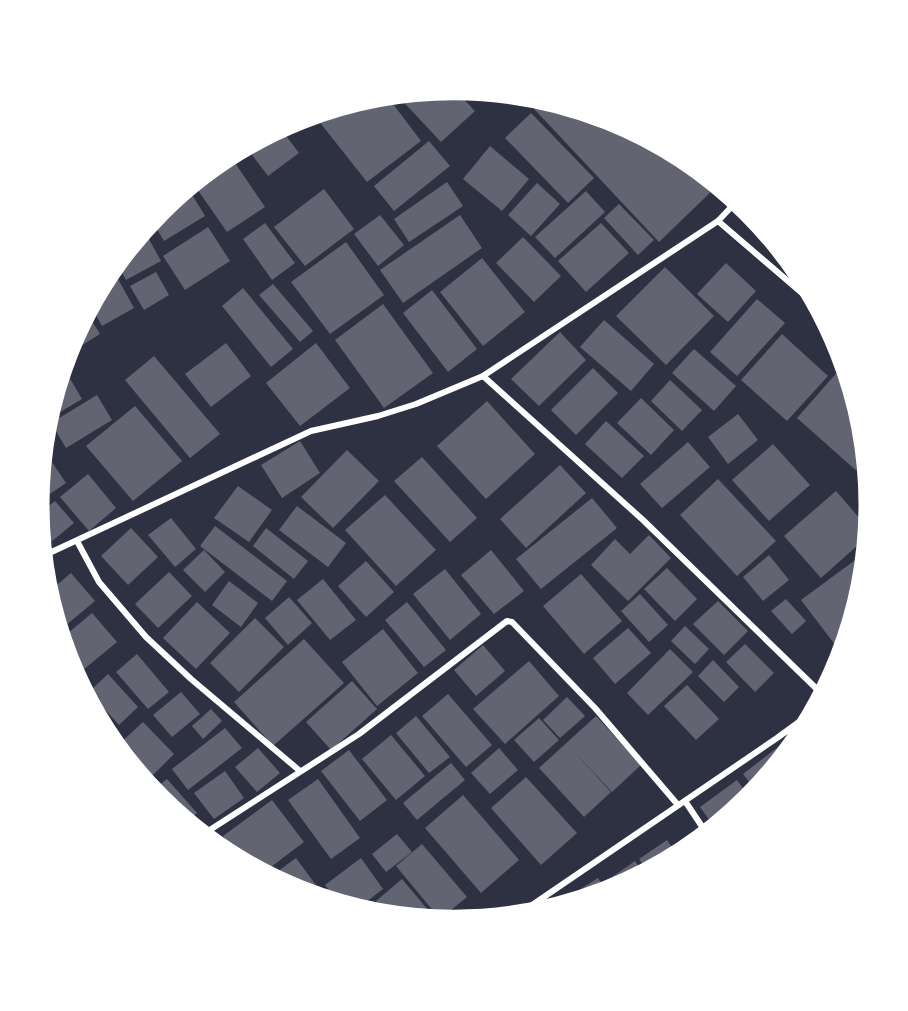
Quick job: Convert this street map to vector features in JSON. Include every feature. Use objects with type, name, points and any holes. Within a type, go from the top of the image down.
[{"type":"street","points":[[51,552],[312,431],[378,416],[416,404],[483,376],[718,221],[730,208]]},
{"type":"street","points":[[718,221],[798,290]]},
{"type":"street","points":[[483,376],[643,520],[816,688]]},
{"type":"street","points":[[77,541],[99,582],[146,637],[191,679],[300,771]]},
{"type":"street","points":[[210,830],[359,734],[507,621],[512,622],[595,708],[702,827]]},
{"type":"street","points":[[534,904],[797,723]]},
{"type":"building","points":[[464,99],[475,111],[441,142],[404,103]]},
{"type":"building","points":[[393,104],[421,141],[367,182],[320,122],[349,113]]},
{"type":"building","points":[[532,107],[585,121],[634,141],[680,168],[711,191],[659,242]]},
{"type":"building","points":[[531,113],[594,178],[568,203],[505,138]]},
{"type":"building","points":[[286,136],[299,153],[268,176],[251,154]]},
{"type":"building","points":[[429,141],[450,166],[394,211],[374,186]]},
{"type":"building","points":[[490,146],[529,179],[502,211],[463,179]]},
{"type":"building","points":[[235,164],[265,207],[227,232],[198,190]]},
{"type":"building","points":[[447,182],[463,206],[409,242],[394,219]]},
{"type":"building","points":[[537,183],[560,204],[531,236],[508,215]]},
{"type":"building","points":[[324,189],[354,229],[305,266],[274,227]]},
{"type":"building","points":[[586,191],[605,212],[555,258],[535,237]]},
{"type":"building","points":[[192,195],[205,216],[164,241],[157,229]]},
{"type":"building","points":[[619,204],[654,240],[638,255],[604,218]]},
{"type":"building","points":[[380,215],[404,245],[378,266],[354,234]]},
{"type":"building","points":[[460,215],[482,248],[403,303],[380,270]]},
{"type":"building","points":[[265,223],[295,263],[272,280],[243,239]]},
{"type":"building","points":[[601,223],[629,253],[586,292],[558,261]]},
{"type":"building","points":[[208,227],[230,261],[185,290],[163,256]]},
{"type":"building","points":[[523,237],[561,276],[534,302],[496,263]]},
{"type":"building","points":[[149,238],[161,261],[126,280],[122,272]]},
{"type":"building","points":[[346,242],[384,295],[330,334],[291,282]]},
{"type":"building","points":[[482,258],[525,312],[483,346],[440,292]]},
{"type":"building","points":[[726,263],[756,291],[728,322],[697,294]]},
{"type":"building","points":[[665,267],[714,316],[666,365],[616,316]]},
{"type":"building","points":[[156,272],[169,295],[144,310],[130,286]]},
{"type":"building","points":[[117,278],[134,308],[102,326],[96,315]]},
{"type":"building","points":[[273,284],[313,331],[300,342],[259,295]]},
{"type":"building","points":[[243,288],[293,349],[271,367],[222,306]]},
{"type":"building","points":[[432,290],[477,349],[448,372],[403,313]]},
{"type":"building","points":[[757,299],[785,323],[737,376],[710,352]]},
{"type":"building","points":[[383,304],[433,373],[384,408],[335,340]]},
{"type":"building","points":[[604,320],[654,364],[631,391],[580,347]]},
{"type":"building","points":[[92,321],[100,334],[81,346]]},
{"type":"building","points":[[560,332],[586,360],[539,406],[511,379]]},
{"type":"building","points":[[782,334],[828,376],[787,421],[741,380]]},
{"type":"building","points":[[226,343],[251,376],[211,407],[185,374]]},
{"type":"building","points":[[316,343],[350,388],[300,426],[266,383]]},
{"type":"building","points":[[694,349],[736,386],[714,411],[672,373]]},
{"type":"building","points":[[154,356],[220,434],[190,458],[125,380]]},
{"type":"building","points":[[593,368],[618,393],[576,435],[551,410]]},
{"type":"building","points":[[837,372],[852,426],[859,473],[797,418]]},
{"type":"building","points":[[69,377],[82,399],[59,413]]},
{"type":"building","points":[[670,380],[702,410],[682,431],[651,401]]},
{"type":"building","points":[[97,395],[112,420],[66,448],[55,430],[58,419]]},
{"type":"building","points":[[641,398],[674,430],[651,455],[617,423]]},
{"type":"building","points":[[487,401],[535,454],[486,499],[437,446]]},
{"type":"building","points":[[135,406],[182,461],[133,501],[86,446]]},
{"type":"building","points":[[738,414],[758,440],[728,464],[708,437]]},
{"type":"building","points":[[606,421],[644,456],[622,478],[585,444]]},
{"type":"building","points":[[300,441],[320,473],[282,498],[261,465]]},
{"type":"building","points":[[688,442],[710,467],[662,508],[640,484]]},
{"type":"building","points":[[773,444],[810,485],[769,521],[732,480]]},
{"type":"building","points":[[347,450],[379,481],[333,528],[301,497]]},
{"type":"building","points":[[422,457],[477,518],[450,542],[394,481]]},
{"type":"building","points":[[50,460],[66,483],[48,495]]},
{"type":"building","points":[[560,465],[586,493],[526,548],[500,519]]},
{"type":"building","points":[[88,474],[116,508],[89,531],[60,497]]},
{"type":"building","points":[[718,479],[776,541],[737,576],[680,515]]},
{"type":"building","points":[[238,486],[272,510],[249,542],[214,518]]},
{"type":"building","points":[[836,491],[860,518],[858,545],[821,578],[784,536]]},
{"type":"building","points":[[385,495],[436,550],[396,586],[345,530]]},
{"type":"building","points":[[592,498],[617,528],[541,589],[516,559]]},
{"type":"building","points":[[55,501],[74,523],[51,542],[50,540],[48,506]]},
{"type":"building","points":[[297,506],[346,543],[328,567],[279,530]]},
{"type":"building","points":[[171,518],[196,549],[175,567],[148,535]]},
{"type":"building","points":[[215,526],[287,581],[272,601],[200,546]]},
{"type":"building","points":[[131,528],[158,557],[128,585],[101,556]]},
{"type":"building","points":[[266,528],[308,561],[294,579],[253,546]]},
{"type":"building","points":[[649,535],[671,558],[628,601],[591,565],[615,539],[630,554]]},
{"type":"building","points":[[204,550],[225,572],[205,592],[183,570]]},
{"type":"building","points":[[491,550],[524,591],[494,614],[461,575]]},
{"type":"building","points":[[769,555],[789,580],[763,601],[743,577]]},
{"type":"building","points":[[857,559],[846,611],[835,645],[801,600]]},
{"type":"building","points":[[366,561],[394,592],[366,617],[338,586]]},
{"type":"building","points":[[667,568],[697,599],[675,621],[644,589]]},
{"type":"building","points":[[445,569],[481,614],[450,640],[413,594]]},
{"type":"building","points":[[169,572],[192,596],[158,628],[135,604]]},
{"type":"building","points":[[71,573],[95,601],[66,625],[56,585]]},
{"type":"building","points":[[581,574],[622,621],[584,654],[543,606]]},
{"type":"building","points":[[323,579],[356,620],[330,640],[297,600]]},
{"type":"building","points":[[229,581],[258,603],[241,627],[212,605]]},
{"type":"building","points":[[640,594],[668,625],[649,642],[621,611]]},
{"type":"building","points":[[289,597],[312,623],[288,645],[265,618]]},
{"type":"building","points":[[786,599],[806,621],[792,634],[771,611]]},
{"type":"building","points":[[718,601],[748,631],[724,655],[693,624]]},
{"type":"building","points":[[197,602],[230,633],[196,669],[163,638]]},
{"type":"building","points":[[407,602],[446,650],[424,667],[385,620]]},
{"type":"building","points":[[92,613],[117,642],[83,670],[69,632]]},
{"type":"building","points":[[255,618],[284,647],[239,692],[210,663]]},
{"type":"building","points":[[685,626],[709,649],[695,664],[671,641]]},
{"type":"building","points":[[628,628],[651,653],[615,684],[593,658]]},
{"type":"building","points":[[383,629],[418,673],[377,706],[342,662]]},
{"type":"building","points":[[304,639],[344,683],[273,746],[234,702]]},
{"type":"building","points":[[745,644],[774,673],[755,692],[726,662]]},
{"type":"building","points":[[483,645],[505,671],[476,696],[454,670]]},
{"type":"building","points":[[670,649],[693,672],[648,715],[627,693]]},
{"type":"building","points":[[137,654],[169,692],[148,709],[116,672]]},
{"type":"building","points":[[713,660],[739,687],[724,702],[698,676]]},
{"type":"building","points":[[529,661],[559,696],[505,744],[473,709]]},
{"type":"building","points":[[108,674],[138,707],[119,725],[100,704],[92,689]]},
{"type":"building","points":[[352,681],[377,709],[331,750],[306,722]]},
{"type":"building","points":[[687,685],[719,719],[696,740],[664,706]]},
{"type":"building","points":[[181,692],[200,714],[172,737],[153,715]]},
{"type":"building","points":[[448,694],[492,745],[466,767],[422,716]]},
{"type":"building","points":[[567,697],[585,716],[560,738],[543,720]]},
{"type":"building","points":[[211,709],[222,721],[203,739],[192,726]]},
{"type":"building","points":[[416,716],[450,757],[429,773],[396,733]]},
{"type":"building","points":[[596,716],[641,765],[612,792],[571,748],[611,792],[584,817],[539,768]]},
{"type":"building","points":[[539,718],[559,740],[534,762],[514,740]]},
{"type":"building","points":[[143,722],[174,754],[152,776],[123,741]]},
{"type":"building","points":[[225,728],[242,748],[188,790],[172,769]]},
{"type":"building","points":[[391,735],[425,776],[396,800],[362,759]]},
{"type":"building","points":[[783,743],[750,783],[743,774]]},
{"type":"building","points":[[258,748],[280,773],[257,792],[235,767]]},
{"type":"building","points":[[499,748],[518,770],[490,794],[471,773]]},
{"type":"building","points":[[349,750],[387,800],[360,821],[321,771]]},
{"type":"building","points":[[451,763],[465,780],[417,820],[403,803]]},
{"type":"building","points":[[225,771],[244,798],[214,819],[194,793]]},
{"type":"building","points":[[526,777],[577,833],[541,865],[491,808]]},
{"type":"building","points":[[167,779],[197,813],[193,817],[160,785]]},
{"type":"building","points":[[318,779],[360,838],[331,859],[288,800]]},
{"type":"building","points":[[737,780],[744,790],[710,821],[700,807]]},
{"type":"building","points":[[463,795],[519,860],[481,893],[425,828]]},
{"type":"building","points":[[272,800],[304,842],[270,868],[228,843],[223,836]]},
{"type":"building","points":[[397,834],[412,852],[386,872],[372,854]]},
{"type":"building","points":[[667,840],[672,848],[643,865],[639,859]]},
{"type":"building","points":[[422,844],[467,897],[449,912],[434,911],[396,866]]},
{"type":"building","points":[[296,858],[318,888],[299,881],[277,872]]},
{"type":"building","points":[[361,858],[383,889],[366,902],[330,892],[325,885]]},
{"type":"building","points":[[635,861],[639,867],[609,881],[605,882]]},
{"type":"building","points":[[598,878],[602,884],[585,890],[574,893]]},
{"type":"building","points":[[402,879],[429,911],[379,905],[376,901]]}]
